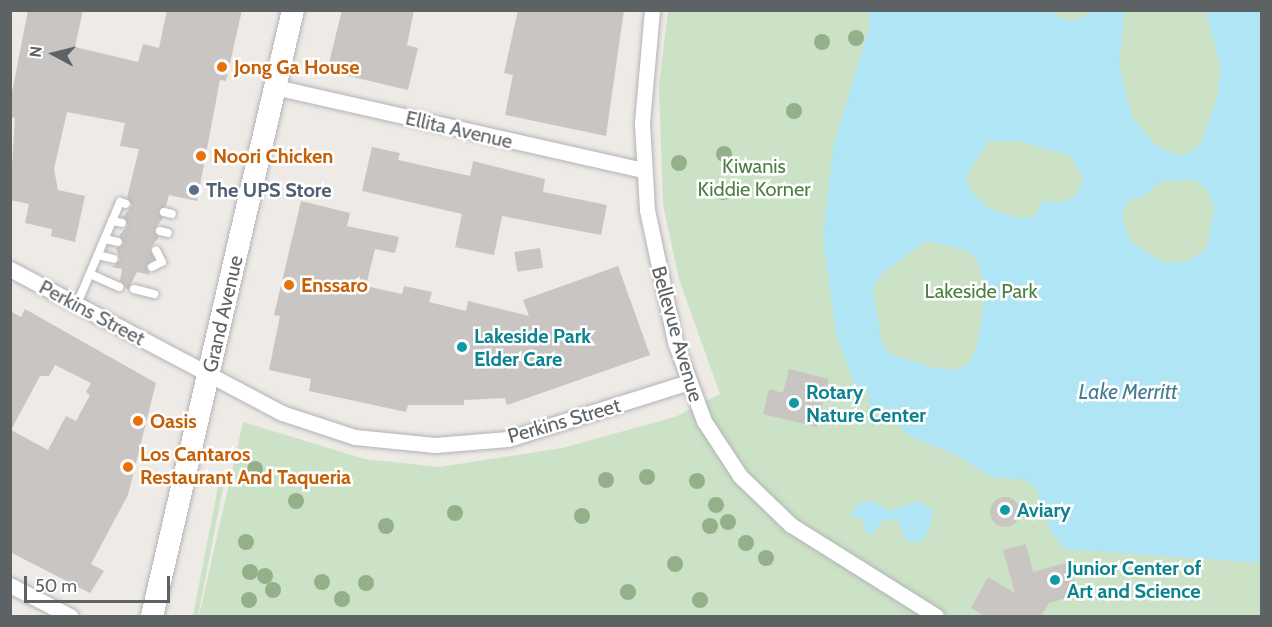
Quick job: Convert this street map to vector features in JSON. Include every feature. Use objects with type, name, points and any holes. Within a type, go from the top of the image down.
[{"type":"main road","name":"Grand Avenue","points":[[152,616],[293,10]]},
{"type":"street","name":"Bellevue Avenue","points":[[652,10],[644,80],[642,170],[659,280],[686,383],[721,450],[765,502],[827,549],[936,616]]},
{"type":"street","name":"Ellita Avenue","points":[[275,87],[642,170]]},
{"type":"street","name":"Perkins Street","points":[[10,269],[282,413],[335,431],[435,445],[542,432],[686,383]]},
{"type":"street","points":[[10,585],[70,616]]},
{"type":"lane","points":[[77,304],[120,202],[126,204]]},
{"type":"lane","points":[[112,221],[122,223]]},
{"type":"lane","points":[[105,239],[118,242]]},
{"type":"lane","points":[[152,267],[162,262],[156,250]]},
{"type":"lane","points":[[98,255],[114,259]]},
{"type":"lane","points":[[90,274],[119,287]]},
{"type":"lane","points":[[134,290],[154,294]]},
{"type":"green space","name":"Lakeside Park","points":[[668,11],[1261,11],[1261,616],[199,616],[243,422],[364,459],[440,467],[562,448],[675,417],[720,394],[679,279],[663,205],[659,86]]},
{"type":"green space","points":[[219,482],[224,483],[198,616],[193,616]]},
{"type":"water","name":"Lake Merritt","points":[[1050,10],[1061,19],[1079,20],[1093,11],[1125,11],[1119,65],[1132,117],[1154,144],[1178,156],[1194,151],[1202,141],[1217,98],[1221,68],[1206,11],[1261,11],[1261,563],[1064,549],[1050,530],[1036,488],[1025,480],[991,477],[958,456],[913,438],[881,411],[869,409],[869,392],[857,390],[836,334],[823,238],[833,148],[870,24],[869,11]],"holes":[[[989,141],[1020,141],[1070,156],[1084,178],[1076,196],[1064,202],[1043,201],[1035,216],[1019,218],[989,209],[971,191],[966,176]],[[1193,180],[1206,188],[1214,206],[1207,248],[1187,262],[1162,262],[1130,241],[1122,215],[1127,201],[1142,197],[1162,181]],[[926,241],[968,250],[979,264],[985,298],[977,345],[971,361],[958,370],[934,368],[892,355],[882,344],[873,288],[882,274]]]},
{"type":"water","points":[[872,501],[889,511],[920,501],[933,511],[929,531],[922,541],[906,542],[898,520],[884,520],[872,534],[864,531],[865,523],[858,517],[851,518],[852,512],[857,504]]},
{"type":"building","points":[[28,10],[83,10],[75,47],[138,62],[143,44],[159,48],[167,10],[242,10],[226,81],[220,80],[197,201],[169,195],[166,206],[158,211],[163,218],[154,230],[159,237],[150,249],[154,259],[146,266],[150,275],[137,272],[128,290],[120,281],[122,269],[112,267],[120,260],[116,248],[124,244],[119,236],[128,225],[123,217],[132,205],[127,198],[139,149],[120,146],[125,123],[67,112],[54,169],[58,190],[85,196],[75,242],[51,236],[52,229],[25,223],[29,204],[10,200],[15,118],[10,117],[10,103]]},
{"type":"building","points":[[342,10],[414,10],[407,45],[418,48],[408,90],[327,71]]},
{"type":"building","points":[[518,10],[624,10],[606,136],[505,115],[513,75],[504,73]]},
{"type":"building","points":[[372,147],[400,153],[398,160],[470,176],[473,161],[545,179],[543,192],[607,205],[601,235],[502,216],[494,255],[455,247],[462,214],[362,191]]},
{"type":"building","points":[[301,201],[350,213],[347,226],[399,237],[395,253],[375,249],[366,286],[402,294],[404,286],[432,292],[429,302],[466,311],[468,301],[529,316],[523,300],[618,266],[650,355],[507,405],[505,398],[464,400],[464,405],[408,405],[406,412],[309,391],[311,379],[269,370],[280,316],[274,315]]},
{"type":"building","points":[[540,248],[543,268],[517,272],[514,252]]},
{"type":"building","points":[[25,309],[156,383],[128,495],[91,564],[104,571],[90,593],[10,552],[10,311],[21,317]],"holes":[[[55,365],[91,383],[86,392],[90,395],[76,421],[66,416],[48,450],[11,430],[40,376],[49,376]]]},
{"type":"building","name":"Rotary Nature Center","points":[[789,369],[829,379],[817,427],[763,414],[769,389],[783,393]]},
{"type":"building","name":"Aviary","points":[[1005,497],[1016,501],[1020,512],[1016,523],[1005,527],[994,523],[990,512],[994,501]]},
{"type":"building","name":"Junior Center of Art and Science","points":[[1026,544],[1033,572],[1069,562],[1077,595],[1049,603],[1041,616],[985,616],[971,608],[988,577],[1015,593],[1003,550]]},
{"type":"place","name":"Jong Ga House","points":[[222,67]]},
{"type":"place","name":"Noori Chicken","points":[[201,156]]},
{"type":"place","name":"The UPS Store","points":[[194,190]]},
{"type":"place","name":"Enssaro","points":[[289,285]]},
{"type":"place","name":"Lakeside Park Elder Care","points":[[462,347]]},
{"type":"place","name":"Rotary Nature Center","points":[[794,403]]},
{"type":"place","name":"Oasis","points":[[138,421]]},
{"type":"place","name":"Los Cantaros Restaurant And Taqueria","points":[[128,467]]},
{"type":"place","name":"Aviary","points":[[1005,510]]},
{"type":"place","name":"Junior Center of Art and Science","points":[[1055,580]]},
{"type":"park label","name":"Kiwanis Kiddie Korner","points":[[754,178]]}]
